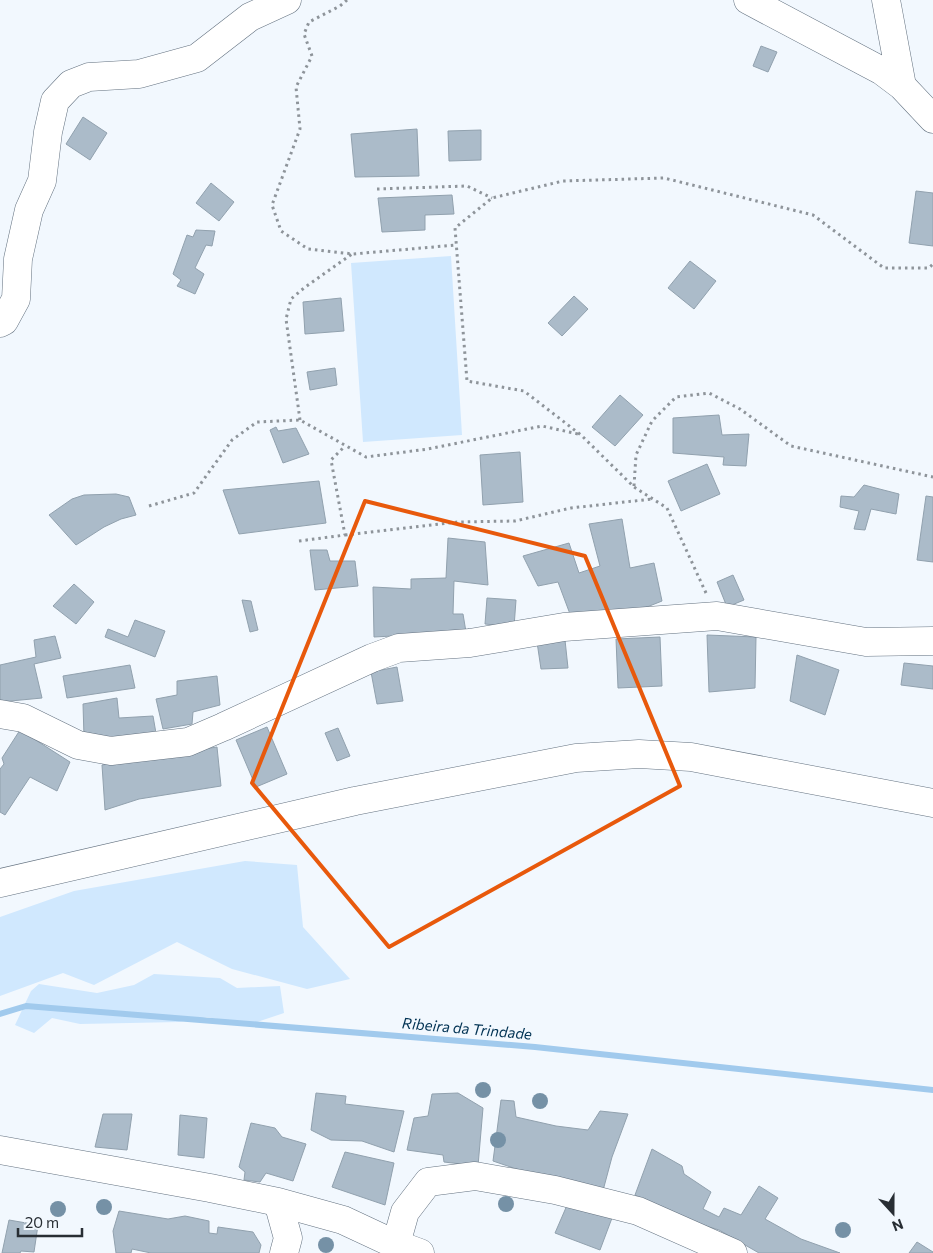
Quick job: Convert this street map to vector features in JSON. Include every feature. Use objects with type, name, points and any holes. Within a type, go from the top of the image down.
[{"type":"street","points":[[0,323],[4,321],[16,299],[18,258],[29,210],[42,181],[48,132],[55,101],[71,84],[89,77],[138,74],[197,58],[250,17],[287,0]]},
{"type":"street","points":[[748,0],[882,72],[902,86],[933,119]]},
{"type":"street","points":[[886,0],[902,86]]},
{"type":"street","points":[[0,714],[23,718],[78,745],[111,752],[188,742],[372,658],[399,648],[470,643],[564,626],[717,616],[866,642],[933,641]]},
{"type":"street","points":[[0,883],[355,801],[576,758],[639,754],[691,757],[933,803]]},
{"type":"street","points":[[0,1150],[278,1202],[343,1220],[408,1248],[406,1212],[428,1182],[475,1176],[555,1190],[638,1211],[734,1253]]},
{"type":"street","points":[[278,1202],[288,1238],[284,1253]]},
{"type":"path","points":[[347,0],[340,6],[309,22],[304,34],[312,56],[296,87],[300,128],[272,204],[281,231],[308,248],[353,254],[456,245]]},
{"type":"path","points":[[717,616],[667,508],[634,487],[582,435],[524,390],[467,381],[455,228],[492,198],[563,181],[664,178],[813,216],[884,268],[929,268],[933,264]]},
{"type":"path","points":[[377,189],[467,186],[492,198]]},
{"type":"path","points":[[300,420],[286,319],[291,299],[353,254]]},
{"type":"path","points":[[634,487],[636,456],[652,421],[676,397],[709,393],[740,409],[791,446],[933,477]]},
{"type":"path","points":[[149,506],[194,492],[232,440],[257,422],[300,420],[366,457],[428,450],[542,426],[582,435]]},
{"type":"path","points":[[345,446],[331,460],[345,536]]},
{"type":"path","points":[[299,541],[458,522],[515,521],[572,508],[653,499]]},
{"type":"highlighted area","points":[[365,501],[585,556],[680,786],[389,947],[252,783]]},
{"type":"shaded area","points":[[451,256],[462,435],[363,442],[351,263]]},
{"type":"shaded area","points":[[245,861],[297,865],[303,927],[350,979],[307,989],[232,969],[177,942],[94,985],[63,973],[0,996],[0,917],[74,891]]},
{"type":"shaded area","points":[[154,974],[220,978],[237,988],[280,986],[284,1013],[248,1025],[207,1017],[179,1022],[80,1024],[52,1018],[34,1033],[15,1025],[31,991],[39,984],[97,993],[134,985]]},
{"type":"building","points":[[761,46],[777,52],[768,72],[753,66]]},
{"type":"building","points":[[83,117],[107,133],[90,160],[66,144]]},
{"type":"building","points":[[417,129],[419,176],[355,177],[351,134]]},
{"type":"building","points":[[481,130],[481,160],[449,161],[448,131]]},
{"type":"building","points":[[211,183],[234,202],[219,221],[196,203]]},
{"type":"building","points":[[916,191],[933,193],[933,246],[909,243]]},
{"type":"building","points":[[452,195],[454,214],[425,215],[425,230],[382,232],[378,198]]},
{"type":"building","points":[[196,230],[215,231],[212,246],[206,245],[195,268],[204,274],[195,294],[177,286],[181,280],[173,274],[187,235],[193,237]]},
{"type":"building","points":[[690,261],[716,281],[694,309],[668,288]]},
{"type":"building","points":[[574,296],[588,309],[562,336],[548,323]]},
{"type":"building","points":[[341,298],[344,331],[305,334],[303,302]]},
{"type":"building","points":[[335,368],[337,385],[310,390],[307,372]]},
{"type":"building","points":[[620,395],[643,415],[615,446],[592,427]]},
{"type":"building","points":[[719,415],[722,435],[749,434],[746,466],[723,465],[724,457],[673,453],[673,418]]},
{"type":"building","points":[[276,427],[278,431],[296,428],[309,454],[283,463],[270,430]]},
{"type":"building","points":[[520,452],[523,502],[483,505],[480,455]]},
{"type":"building","points":[[707,464],[720,494],[681,511],[668,481]]},
{"type":"building","points":[[319,481],[326,523],[239,534],[223,490]]},
{"type":"building","points":[[864,485],[899,494],[896,514],[871,509],[865,530],[854,529],[859,511],[840,507],[841,496],[854,497]]},
{"type":"building","points":[[116,494],[129,497],[136,515],[121,519],[104,527],[76,545],[49,515],[72,499],[84,495]]},
{"type":"building","points":[[926,496],[933,497],[933,562],[917,560]]},
{"type":"building","points":[[622,519],[630,568],[654,563],[662,601],[637,611],[570,614],[558,582],[538,586],[523,556],[569,543],[579,573],[600,566],[589,524]]},
{"type":"building","points":[[448,538],[485,542],[488,585],[454,581],[453,614],[463,614],[466,632],[374,637],[373,587],[411,589],[411,579],[446,578]]},
{"type":"building","points":[[310,550],[327,550],[330,561],[355,561],[358,586],[315,590]]},
{"type":"building","points":[[733,575],[744,600],[727,607],[717,582]]},
{"type":"building","points":[[74,584],[94,602],[76,624],[53,606]]},
{"type":"building","points":[[487,598],[516,600],[514,627],[485,624]]},
{"type":"building","points":[[242,600],[251,601],[258,630],[250,632]]},
{"type":"building","points":[[135,620],[165,631],[155,657],[105,637],[108,629],[128,637]]},
{"type":"building","points":[[707,635],[756,637],[755,688],[709,692]]},
{"type":"building","points":[[55,636],[61,658],[34,664],[42,698],[0,702],[0,665],[36,657],[34,640]]},
{"type":"building","points":[[660,637],[662,686],[618,688],[616,639]]},
{"type":"building","points":[[565,640],[568,668],[541,669],[537,642]]},
{"type":"building","points":[[797,655],[839,670],[825,715],[790,701]]},
{"type":"building","points":[[904,663],[933,666],[933,689],[901,685]]},
{"type":"building","points":[[130,665],[135,688],[67,698],[63,676]]},
{"type":"building","points":[[397,667],[403,701],[377,704],[371,672]]},
{"type":"building","points":[[217,676],[220,705],[193,712],[192,724],[163,729],[156,699],[177,695],[177,681]]},
{"type":"building","points":[[117,698],[119,718],[153,716],[157,739],[84,737],[83,704]]},
{"type":"building","points":[[267,727],[287,774],[256,787],[236,740]]},
{"type":"building","points":[[338,728],[350,756],[337,761],[325,733]]},
{"type":"building","points":[[20,730],[70,762],[57,791],[30,777],[5,815],[0,812],[0,769],[4,764],[2,758]]},
{"type":"building","points":[[217,747],[221,786],[139,799],[105,810],[102,765]]},
{"type":"building","points":[[316,1093],[346,1096],[345,1104],[404,1111],[394,1152],[362,1141],[331,1140],[311,1130]]},
{"type":"building","points":[[458,1093],[483,1108],[478,1166],[444,1162],[443,1155],[407,1150],[414,1118],[428,1116],[432,1094]]},
{"type":"building","points":[[501,1100],[514,1101],[516,1117],[556,1126],[588,1130],[600,1111],[628,1114],[612,1157],[601,1198],[493,1161]]},
{"type":"building","points":[[103,1114],[132,1114],[127,1150],[95,1147]]},
{"type":"building","points":[[180,1115],[207,1118],[204,1158],[178,1155]]},
{"type":"building","points":[[251,1123],[275,1128],[282,1137],[306,1144],[293,1181],[266,1173],[260,1182],[244,1180],[245,1172],[239,1167]]},
{"type":"building","points":[[652,1149],[682,1166],[684,1174],[711,1192],[703,1209],[719,1217],[724,1208],[741,1215],[759,1186],[778,1198],[765,1219],[801,1239],[840,1253],[759,1253],[719,1230],[693,1222],[635,1195]]},
{"type":"building","points":[[345,1152],[394,1163],[385,1205],[332,1187]]},
{"type":"building","points":[[571,1196],[615,1210],[600,1250],[555,1233]]},
{"type":"building","points":[[119,1211],[168,1219],[185,1216],[209,1221],[209,1233],[217,1234],[218,1227],[253,1232],[261,1245],[259,1253],[151,1253],[132,1249],[131,1253],[116,1253],[113,1231]]},
{"type":"building","points":[[9,1220],[38,1225],[34,1252],[2,1253]]},
{"type":"building","points":[[917,1242],[933,1252],[933,1253],[909,1253]]},
{"type":"waterway","name":"Ribeira da Trindade","points":[[0,1014],[26,1006],[535,1047],[933,1090]]}]
